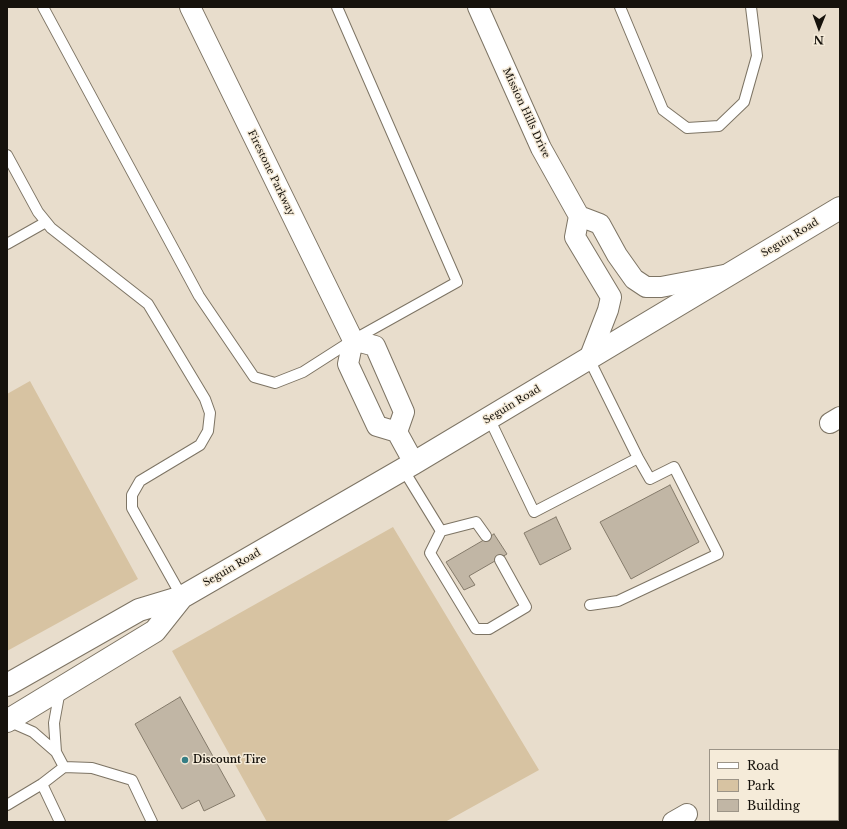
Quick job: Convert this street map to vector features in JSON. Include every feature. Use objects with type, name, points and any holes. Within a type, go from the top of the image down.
[{"type":"main road","name":"Seguin Road","points":[[7,685],[139,610],[182,597],[408,466],[840,208]]},
{"type":"main road","name":"Seguin Road","points":[[7,721],[155,631],[182,597]]},
{"type":"street","name":"Firestone Parkway","points":[[190,7],[353,340]]},
{"type":"street","name":"Mission Hills Drive","points":[[478,7],[541,148],[579,216]]},
{"type":"street","points":[[589,358],[610,304],[611,297],[574,237],[579,216],[600,224],[617,255],[634,279],[646,287],[661,287],[730,274]]},
{"type":"street","points":[[397,432],[377,426],[348,364],[353,340],[375,346],[404,412],[397,432],[408,466]]},
{"type":"lane","points":[[43,7],[199,296],[254,377],[275,383],[303,372],[353,340],[457,282],[337,7]]},
{"type":"lane","points":[[620,7],[663,110],[687,128],[719,126],[744,102],[757,56],[751,7]]},
{"type":"lane","points":[[7,155],[38,212],[51,228],[148,304],[208,406],[210,413],[208,431],[200,445],[140,481],[132,496],[132,508],[182,597]]},
{"type":"lane","points":[[7,244],[46,222]]},
{"type":"lane","points":[[589,358],[638,458],[650,479],[674,467],[718,554],[618,601],[590,605]]},
{"type":"lane","points":[[489,418],[534,512],[638,458]]},
{"type":"lane","points":[[408,466],[442,531]]},
{"type":"lane","points":[[486,536],[476,522],[442,531],[430,553],[476,629],[489,629],[526,607],[500,560]]},
{"type":"lane","points":[[56,752],[54,723],[60,688]]},
{"type":"lane","points":[[7,721],[33,732],[56,752],[64,767]]},
{"type":"lane","points":[[7,805],[42,784],[64,767],[92,768],[132,780],[152,822]]},
{"type":"lane","points":[[42,784],[60,822]]},
{"type":"green space","points":[[30,381],[138,579],[7,651],[7,394]]},
{"type":"green space","points":[[393,527],[539,770],[445,822],[267,822],[172,651]]},
{"type":"building","points":[[670,485],[699,542],[631,579],[600,522]]},
{"type":"building","points":[[556,517],[571,549],[540,565],[524,533]]},
{"type":"building","points":[[494,534],[507,554],[469,576],[475,585],[464,590],[446,562]]},
{"type":"building","name":"Discount Tire","points":[[180,697],[235,796],[204,811],[199,800],[182,809],[135,724]]},
{"type":"place","name":"Discount Tire","points":[[185,760]]}]
